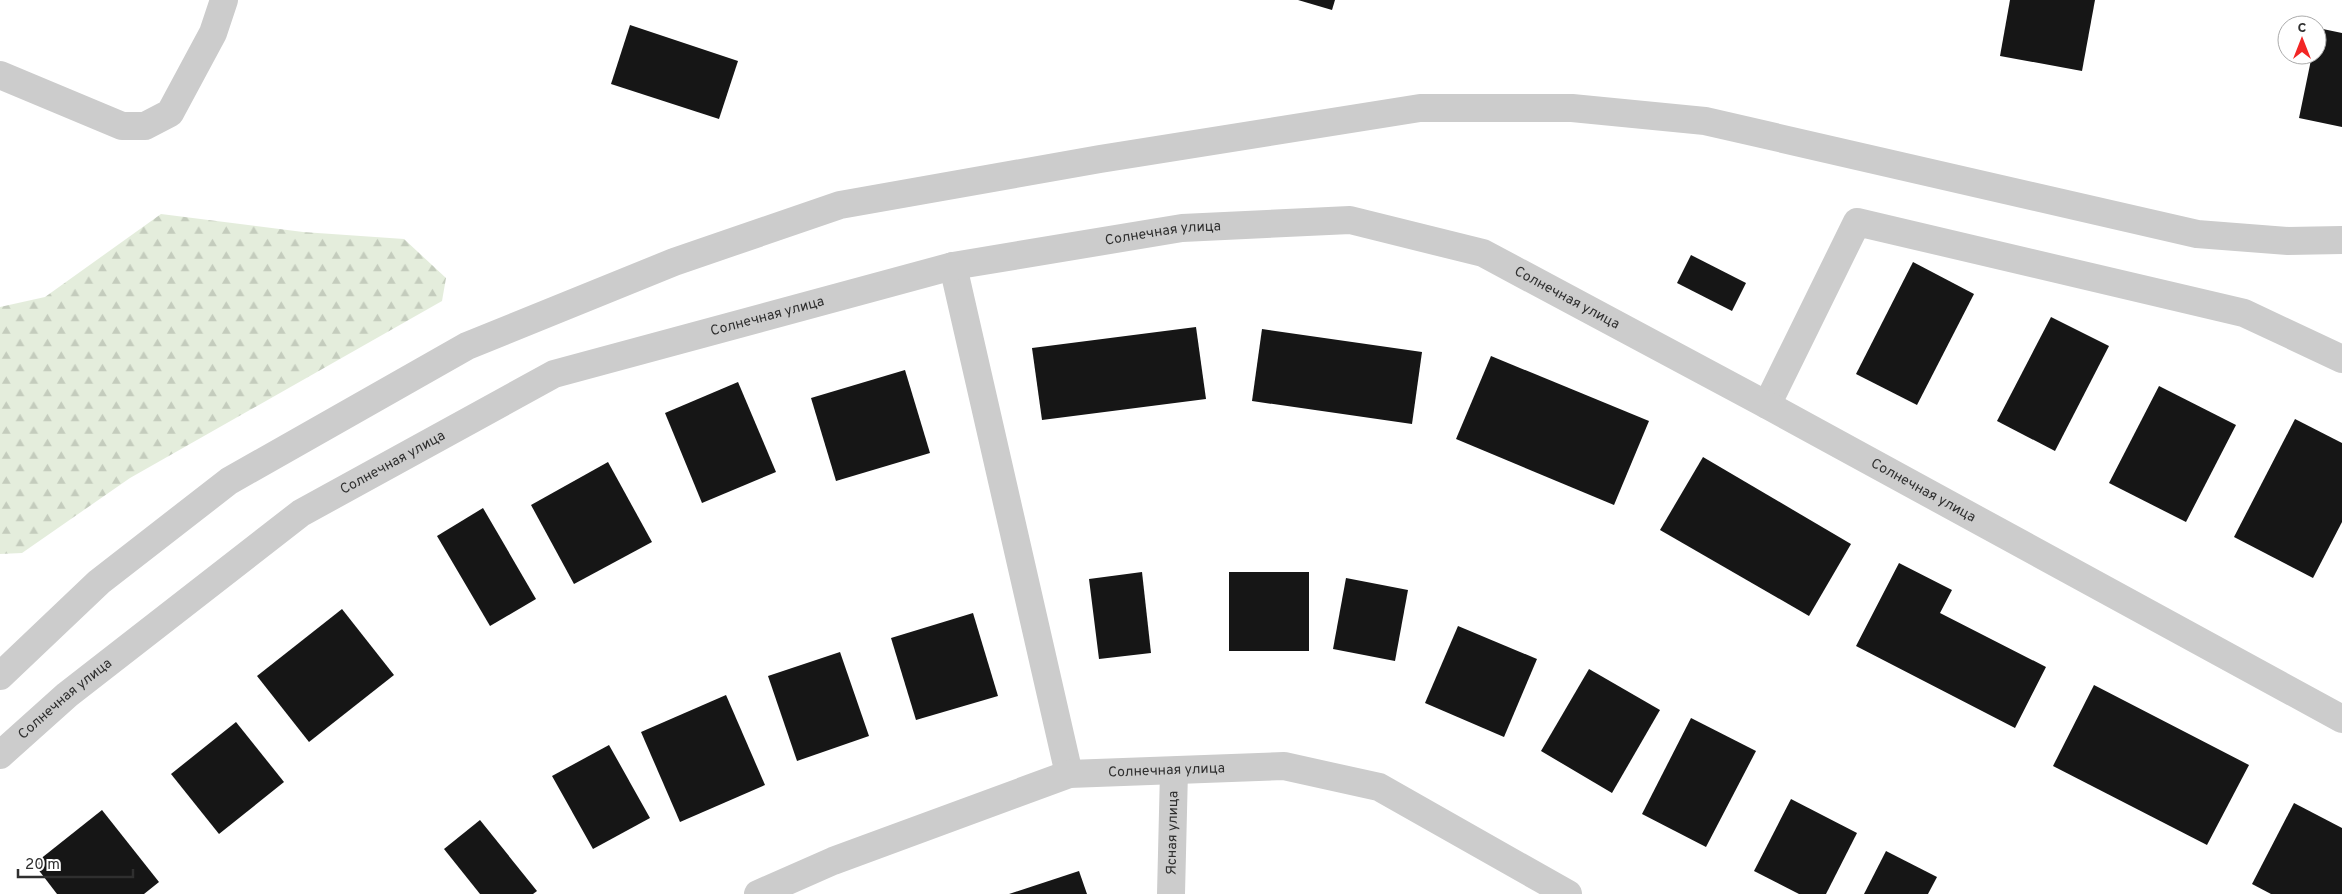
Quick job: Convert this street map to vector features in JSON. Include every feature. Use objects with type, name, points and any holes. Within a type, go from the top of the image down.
[{"type":"street","points":[[0,75],[122,126],[145,126],[170,113],[213,33],[224,0]]},
{"type":"street","points":[[0,676],[98,582],[229,481],[467,346],[674,262],[840,205],[1100,159],[1420,108],[1572,108],[1705,121],[2197,234],[2288,241],[2342,240]]},
{"type":"street","name":"Солнечная улица","points":[[0,755],[66,695],[302,513],[554,374],[953,266],[1182,228],[1350,220],[1483,253],[1767,405],[2342,718]]},
{"type":"street","points":[[1767,405],[1857,222],[2244,313],[2342,359]]},
{"type":"street","points":[[953,266],[1069,774]]},
{"type":"street","name":"Солнечная улица","points":[[758,894],[833,861],[1069,774],[1284,766],[1380,787],[1568,894]]},
{"type":"street","name":"Ясная улица","points":[[1171,894],[1174,771]]},
{"type":"green space","points":[[161,214],[303,232],[404,239],[446,278],[442,301],[130,478],[22,553],[0,554],[0,307],[45,297]]},
{"type":"building","points":[[1298,0],[1335,0],[1332,10]]},
{"type":"building","points":[[2010,0],[2095,0],[2082,71],[2000,56]]},
{"type":"building","points":[[630,25],[738,61],[719,119],[611,84]]},
{"type":"building","points":[[2327,30],[2342,33],[2342,127],[2299,118],[2310,65],[2327,65]]},
{"type":"building","points":[[1691,255],[1746,283],[1732,311],[1677,283]]},
{"type":"building","points":[[1913,262],[1974,294],[1917,405],[1856,374]]},
{"type":"building","points":[[2051,317],[2109,346],[2055,451],[1997,421]]},
{"type":"building","points":[[1196,327],[1206,399],[1042,420],[1032,348]]},
{"type":"building","points":[[1262,329],[1422,352],[1412,424],[1252,401]]},
{"type":"building","points":[[1491,356],[1649,421],[1614,505],[1456,439]]},
{"type":"building","points":[[905,370],[930,453],[836,481],[811,398]]},
{"type":"building","points":[[738,382],[776,472],[702,503],[665,413]]},
{"type":"building","points":[[2159,386],[2236,425],[2186,522],[2109,483]]},
{"type":"building","points":[[2295,419],[2342,443],[2342,522],[2313,578],[2234,537]]},
{"type":"building","points":[[1703,457],[1851,544],[1809,616],[1660,530]]},
{"type":"building","points":[[608,462],[652,542],[574,584],[531,505]]},
{"type":"building","points":[[483,508],[536,599],[490,626],[437,536]]},
{"type":"building","points":[[1899,563],[1952,590],[1940,613],[2046,667],[2015,728],[1856,646]]},
{"type":"building","points":[[1142,572],[1151,653],[1099,659],[1089,579]]},
{"type":"building","points":[[1229,572],[1309,572],[1309,651],[1229,651]]},
{"type":"building","points":[[1346,578],[1408,590],[1395,661],[1333,649]]},
{"type":"building","points":[[342,609],[394,675],[309,742],[257,676]]},
{"type":"building","points":[[973,613],[998,696],[916,720],[891,638]]},
{"type":"building","points":[[1458,626],[1537,659],[1504,737],[1425,703]]},
{"type":"building","points":[[840,652],[869,736],[797,761],[768,676]]},
{"type":"building","points":[[1589,669],[1660,710],[1612,793],[1541,751]]},
{"type":"building","points":[[2094,685],[2249,765],[2207,845],[2053,766]]},
{"type":"building","points":[[726,695],[765,785],[680,822],[641,732]]},
{"type":"building","points":[[1691,718],[1756,751],[1706,847],[1642,814]]},
{"type":"building","points":[[236,722],[284,782],[219,834],[171,774]]},
{"type":"building","points":[[609,745],[650,818],[593,849],[552,776]]},
{"type":"building","points":[[1791,799],[1857,833],[1826,894],[1799,894],[1754,871]]},
{"type":"building","points":[[2294,803],[2342,828],[2342,894],[2271,894],[2252,884]]},
{"type":"building","points":[[102,810],[159,882],[144,894],[57,894],[34,864]]},
{"type":"building","points":[[480,820],[537,891],[533,894],[480,894],[444,849]]},
{"type":"building","points":[[1886,851],[1937,877],[1928,894],[1864,894]]},
{"type":"building","points":[[1079,871],[1087,894],[1009,894]]}]
